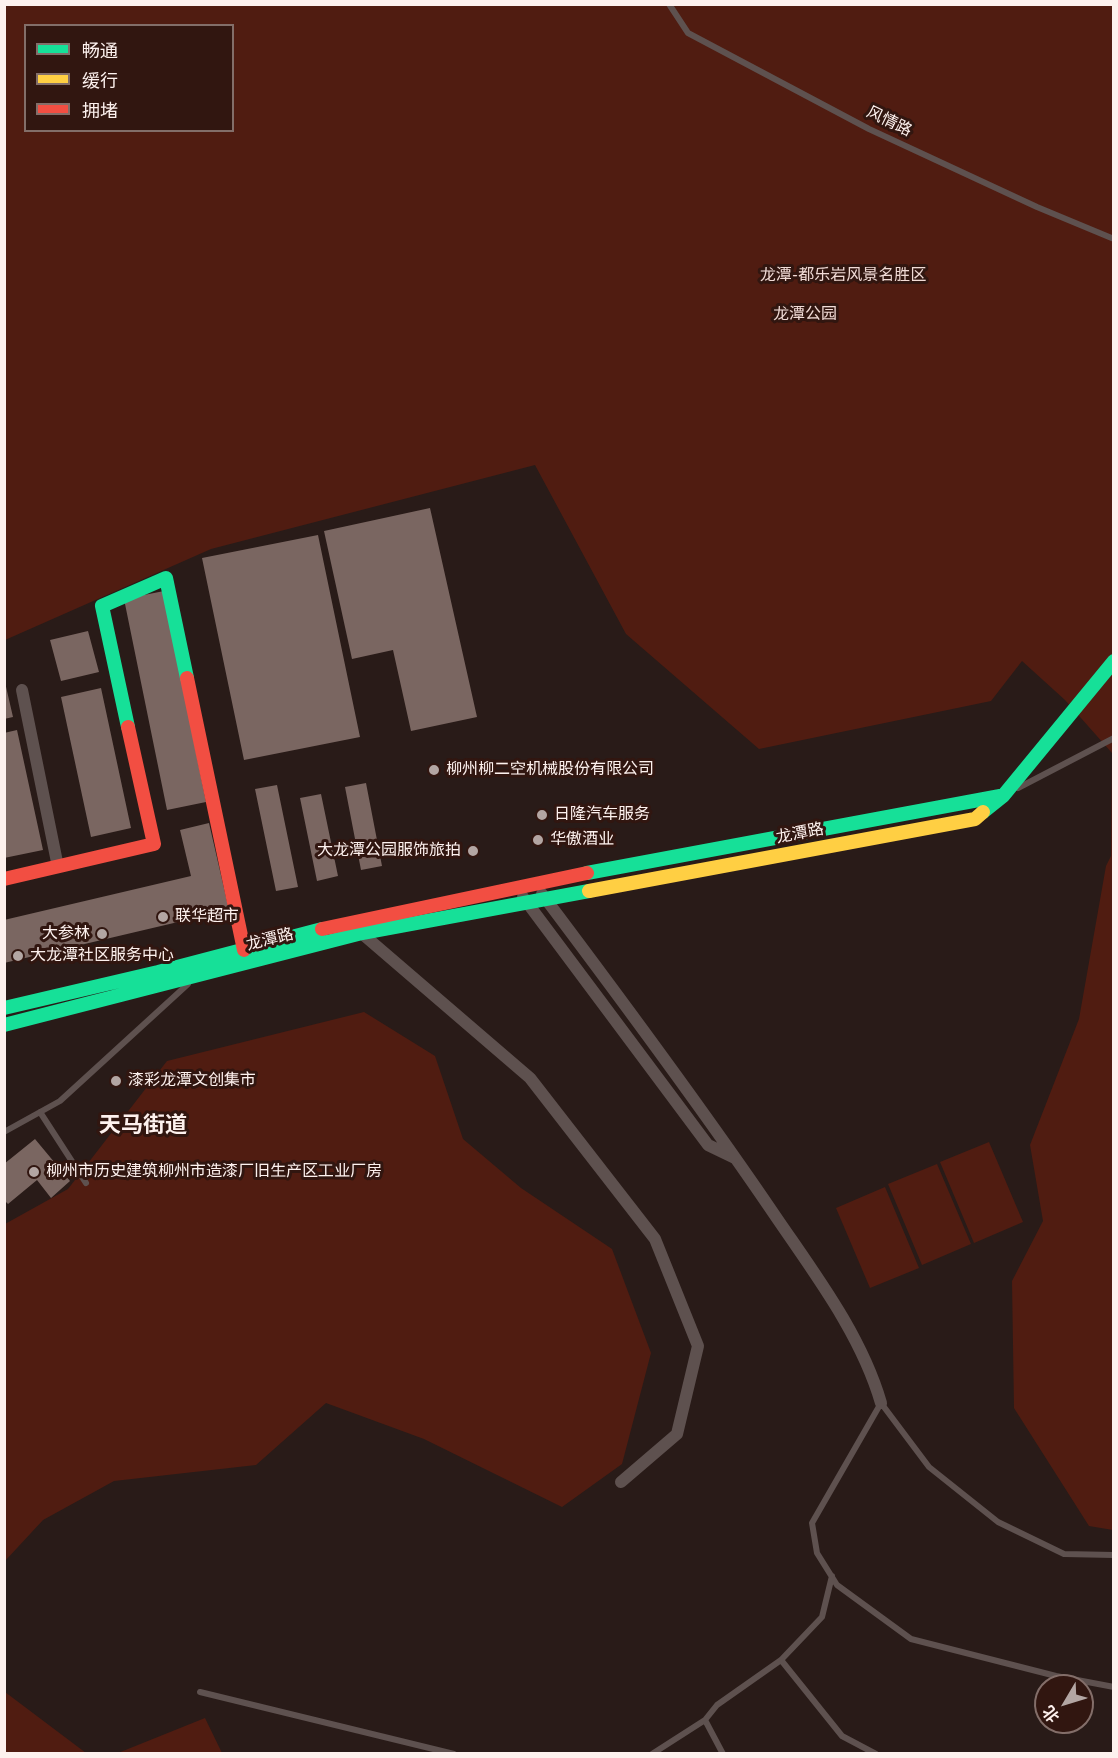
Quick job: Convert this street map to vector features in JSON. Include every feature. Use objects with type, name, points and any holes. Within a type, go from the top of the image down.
[{"type":"street","points":[[4,879],[154,844],[102,606],[166,579],[244,950]]},
{"type":"street","name":"龙潭路","points":[[4,1025],[362,933],[975,819],[1003,796],[1113,661]]},
{"type":"street","points":[[22,690],[58,867]]},
{"type":"street","name":"龙潭路","points":[[4,1008],[349,922],[534,884],[1003,796]]},
{"type":"street","points":[[592,873],[596,889]]},
{"type":"street","points":[[534,884],[736,1158],[833,1301],[874,1381],[881,1403]]},
{"type":"street","points":[[516,888],[708,1145],[736,1158]]},
{"type":"street","points":[[349,922],[530,1078],[656,1239],[698,1346],[677,1434],[621,1482]]},
{"type":"lane","name":"风情路","points":[[669,4],[688,33],[859,124],[1037,207],[1113,239]]},
{"type":"lane","points":[[1003,796],[1113,738]]},
{"type":"lane","points":[[4,1132],[60,1101],[198,976]]},
{"type":"lane","points":[[40,1112],[86,1183]]},
{"type":"lane","points":[[1113,1556],[1064,1554],[998,1522],[929,1467],[881,1403],[812,1523],[817,1553],[837,1585],[911,1639],[1113,1688]]},
{"type":"lane","points":[[652,1754],[663,1750],[705,1720],[717,1705],[781,1660],[822,1617],[832,1576]]},
{"type":"lane","points":[[781,1660],[842,1736],[876,1754]]},
{"type":"lane","points":[[200,1692],[454,1754]]},
{"type":"lane","points":[[705,1720],[723,1754]]},
{"type":"green space","name":"龙潭-都乐岩风景名胜区","points":[[5,5],[1113,5],[1113,1530],[1089,1526],[1014,1408],[1012,1281],[1043,1221],[1030,1145],[1079,1019],[1106,866],[1111,856],[1112,753],[1065,700],[1022,661],[991,701],[759,749],[626,634],[535,465],[211,549],[5,640]]},
{"type":"green space","points":[[364,1012],[435,1056],[463,1139],[521,1188],[612,1249],[651,1353],[622,1464],[562,1507],[424,1439],[326,1403],[256,1465],[114,1481],[43,1520],[5,1561],[5,1224],[68,1189],[167,1061]]},
{"type":"green space","points":[[989,1142],[1023,1222],[974,1243],[940,1162]]},
{"type":"green space","points":[[937,1164],[971,1244],[922,1265],[888,1184]]},
{"type":"green space","points":[[885,1187],[919,1268],[870,1288],[836,1208]]},
{"type":"green space","points":[[5,1692],[86,1753],[5,1753]]},
{"type":"green space","points":[[205,1718],[222,1753],[118,1753]]},
{"type":"building","points":[[430,508],[477,717],[411,731],[393,650],[352,659],[324,531]]},
{"type":"building","points":[[318,535],[360,737],[244,760],[202,558]]},
{"type":"building","points":[[164,591],[206,802],[167,810],[124,599]]},
{"type":"building","points":[[88,631],[99,672],[61,681],[50,640]]},
{"type":"building","points":[[4,678],[13,717],[4,719]]},
{"type":"building","points":[[101,688],[131,828],[91,837],[61,697]]},
{"type":"building","points":[[17,730],[43,850],[4,858],[4,733]]},
{"type":"building","points":[[366,783],[382,866],[361,870],[345,787]]},
{"type":"building","points":[[277,785],[298,887],[276,891],[255,789]]},
{"type":"building","points":[[321,794],[338,876],[317,881],[300,798]]},
{"type":"building","points":[[209,823],[229,910],[4,963],[4,920],[191,876],[180,830]]},
{"type":"building","name":"柳州市历史建筑柳州市造漆厂旧生产区工业厂房","points":[[35,1139],[70,1181],[51,1198],[37,1180],[8,1204],[4,1200],[4,1164]]},
{"type":"traffic: fast","points":[[128,727],[102,606],[166,578],[187,678]]},
{"type":"traffic: fast","points":[[983,812],[1003,796],[1114,661]]},
{"type":"traffic: fast","points":[[587,873],[1000,796]]},
{"type":"traffic: fast","points":[[4,1025],[362,933],[589,891]]},
{"type":"traffic: fast","points":[[4,1008],[158,972],[322,929]]},
{"type":"traffic: slow","points":[[589,891],[975,819],[983,812]]},
{"type":"traffic: jam","points":[[187,678],[244,950]]},
{"type":"traffic: jam","points":[[4,879],[154,844],[128,727]]},
{"type":"traffic: jam","points":[[322,929],[587,873]]},
{"type":"place","name":"柳州柳二空机械股份有限公司","points":[[434,770]]},
{"type":"place","name":"日隆汽车服务","points":[[542,815]]},
{"type":"place","name":"华傲酒业","points":[[538,840]]},
{"type":"place","name":"大龙潭公园服饰旅拍","points":[[473,851]]},
{"type":"place","name":"联华超市","points":[[163,917]]},
{"type":"place","name":"大参林","points":[[102,934]]},
{"type":"place","name":"大龙潭社区服务中心","points":[[18,956]]},
{"type":"place","name":"漆彩龙潭文创集市","points":[[116,1081]]},
{"type":"place","name":"柳州市历史建筑柳州市造漆厂旧生产区工业厂房","points":[[34,1172]]},
{"type":"district","name":"天马街道","points":[[143,1126]]},
{"type":"park label","name":"龙潭公园","points":[[805,315]]}]
